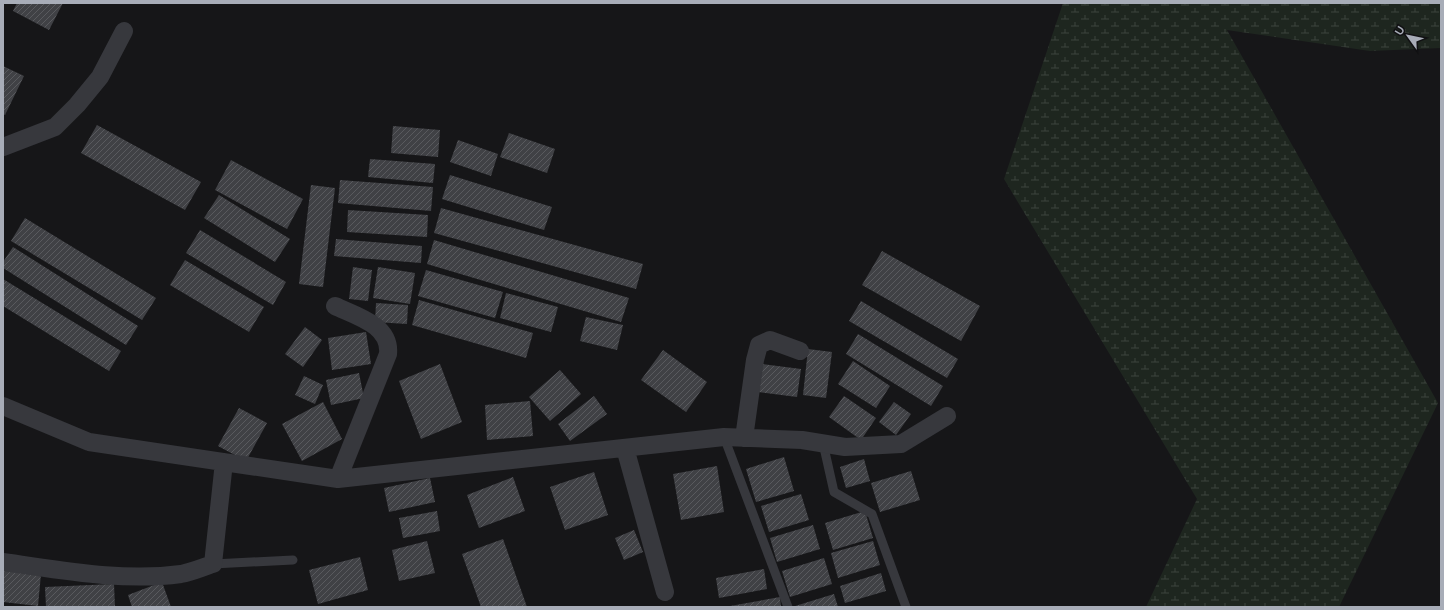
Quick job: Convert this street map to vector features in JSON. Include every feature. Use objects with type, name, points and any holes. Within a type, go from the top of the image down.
[{"type":"street","points":[[3,147],[56,126],[77,105],[100,77],[124,31]]},
{"type":"street","points":[[335,306],[376,326],[386,336],[389,344],[388,354],[338,479]]},
{"type":"street","points":[[744,438],[755,360],[759,345],[770,340],[800,351]]},
{"type":"street","points":[[3,406],[89,442],[338,479],[724,438],[802,440],[845,447],[901,444],[947,416]]},
{"type":"street","points":[[625,448],[665,592]]},
{"type":"street","points":[[3,562],[93,574],[144,576],[182,574],[213,564],[224,462]]},
{"type":"lane","points":[[724,438],[788,607]]},
{"type":"lane","points":[[822,443],[834,492],[872,514],[906,607]]},
{"type":"lane","points":[[213,564],[293,560]]},
{"type":"green space","points":[[1063,3],[1441,3],[1441,48],[1370,51],[1227,30],[1438,403],[1339,607],[1146,607],[1197,499],[1004,179]]},
{"type":"building","points":[[17,3],[63,3],[49,30],[13,11]]},
{"type":"building","points":[[3,66],[24,76],[5,115],[3,114]]},
{"type":"building","points":[[97,125],[201,182],[185,210],[81,153]]},
{"type":"building","points":[[393,126],[440,130],[438,157],[391,153]]},
{"type":"building","points":[[509,133],[555,149],[547,173],[500,157]]},
{"type":"building","points":[[458,140],[498,154],[491,176],[450,162]]},
{"type":"building","points":[[370,159],[435,164],[433,183],[368,177]]},
{"type":"building","points":[[231,160],[303,199],[287,229],[215,190]]},
{"type":"building","points":[[450,175],[552,207],[544,230],[442,199]]},
{"type":"building","points":[[340,180],[433,187],[431,211],[338,203]]},
{"type":"building","points":[[311,185],[335,188],[323,287],[299,284]]},
{"type":"building","points":[[219,195],[290,239],[275,262],[204,218]]},
{"type":"building","points":[[441,208],[643,264],[636,289],[434,233]]},
{"type":"building","points":[[348,210],[428,215],[427,237],[347,232]]},
{"type":"building","points":[[25,218],[156,298],[142,320],[11,241]]},
{"type":"building","points":[[200,230],[286,282],[273,305],[186,253]]},
{"type":"building","points":[[336,239],[422,246],[421,263],[334,256]]},
{"type":"building","points":[[434,240],[629,298],[621,322],[427,264]]},
{"type":"building","points":[[13,247],[138,326],[126,345],[3,268],[3,262]]},
{"type":"building","points":[[882,251],[980,306],[961,341],[862,285]]},
{"type":"building","points":[[185,260],[264,307],[249,332],[170,285]]},
{"type":"building","points":[[353,267],[372,270],[368,301],[349,299]]},
{"type":"building","points":[[378,267],[415,273],[410,304],[373,298]]},
{"type":"building","points":[[426,270],[503,292],[495,318],[418,296]]},
{"type":"building","points":[[3,279],[121,351],[109,371],[3,306]]},
{"type":"building","points":[[506,293],[558,307],[551,332],[500,318]]},
{"type":"building","points":[[419,300],[533,333],[526,358],[412,325]]},
{"type":"building","points":[[861,301],[958,359],[947,378],[849,321]]},
{"type":"building","points":[[376,303],[408,305],[407,324],[375,322]]},
{"type":"building","points":[[586,317],[623,325],[617,350],[580,341]]},
{"type":"building","points":[[305,327],[322,340],[303,367],[285,354]]},
{"type":"building","points":[[366,332],[371,364],[332,370],[328,338]]},
{"type":"building","points":[[858,334],[943,386],[931,406],[846,354]]},
{"type":"building","points":[[808,349],[832,352],[826,398],[803,395]]},
{"type":"building","points":[[663,350],[707,382],[686,412],[641,380]]},
{"type":"building","points":[[853,361],[890,386],[876,408],[838,384]]},
{"type":"building","points":[[440,364],[462,422],[421,439],[399,381]]},
{"type":"building","points":[[762,364],[801,369],[797,397],[758,392]]},
{"type":"building","points":[[560,370],[581,394],[550,421],[529,397]]},
{"type":"building","points":[[359,373],[364,398],[331,405],[326,380]]},
{"type":"building","points":[[304,376],[323,385],[315,404],[295,395]]},
{"type":"building","points":[[594,396],[607,414],[570,441],[558,424]]},
{"type":"building","points":[[844,396],[876,418],[861,440],[829,417]]},
{"type":"building","points":[[530,401],[533,436],[487,440],[485,405]]},
{"type":"building","points":[[323,402],[342,439],[302,461],[282,424]]},
{"type":"building","points":[[894,402],[911,414],[896,435],[879,422]]},
{"type":"building","points":[[239,408],[267,423],[246,461],[218,446]]},
{"type":"building","points":[[784,457],[794,491],[756,502],[746,469]]},
{"type":"building","points":[[864,459],[870,481],[846,488],[840,467]]},
{"type":"building","points":[[717,466],[724,512],[681,520],[673,474]]},
{"type":"building","points":[[911,471],[920,500],[880,512],[871,483]]},
{"type":"building","points":[[594,472],[608,515],[565,530],[550,487]]},
{"type":"building","points":[[513,477],[525,511],[479,528],[467,495]]},
{"type":"building","points":[[430,478],[435,502],[389,512],[384,488]]},
{"type":"building","points":[[801,494],[809,520],[769,532],[761,506]]},
{"type":"building","points":[[437,511],[440,531],[403,538],[399,518]]},
{"type":"building","points":[[865,511],[873,538],[833,550],[825,523]]},
{"type":"building","points":[[813,525],[820,549],[777,562],[770,538]]},
{"type":"building","points":[[634,530],[643,552],[624,560],[615,538]]},
{"type":"building","points":[[503,539],[527,607],[481,607],[462,554]]},
{"type":"building","points":[[427,541],[435,573],[399,581],[392,550]]},
{"type":"building","points":[[873,541],[880,565],[838,578],[831,553]]},
{"type":"building","points":[[360,557],[368,590],[318,604],[309,570]]},
{"type":"building","points":[[824,558],[832,584],[790,597],[782,571]]},
{"type":"building","points":[[764,569],[767,589],[719,598],[716,578]]},
{"type":"building","points":[[3,570],[41,574],[38,606],[3,602]]},
{"type":"building","points":[[881,573],[886,591],[845,603],[840,586]]},
{"type":"building","points":[[162,582],[171,607],[132,607],[128,595]]},
{"type":"building","points":[[114,584],[115,607],[46,607],[45,587]]},
{"type":"building","points":[[834,594],[838,607],[792,607]]},
{"type":"building","points":[[780,597],[781,607],[730,607],[730,606]]}]
